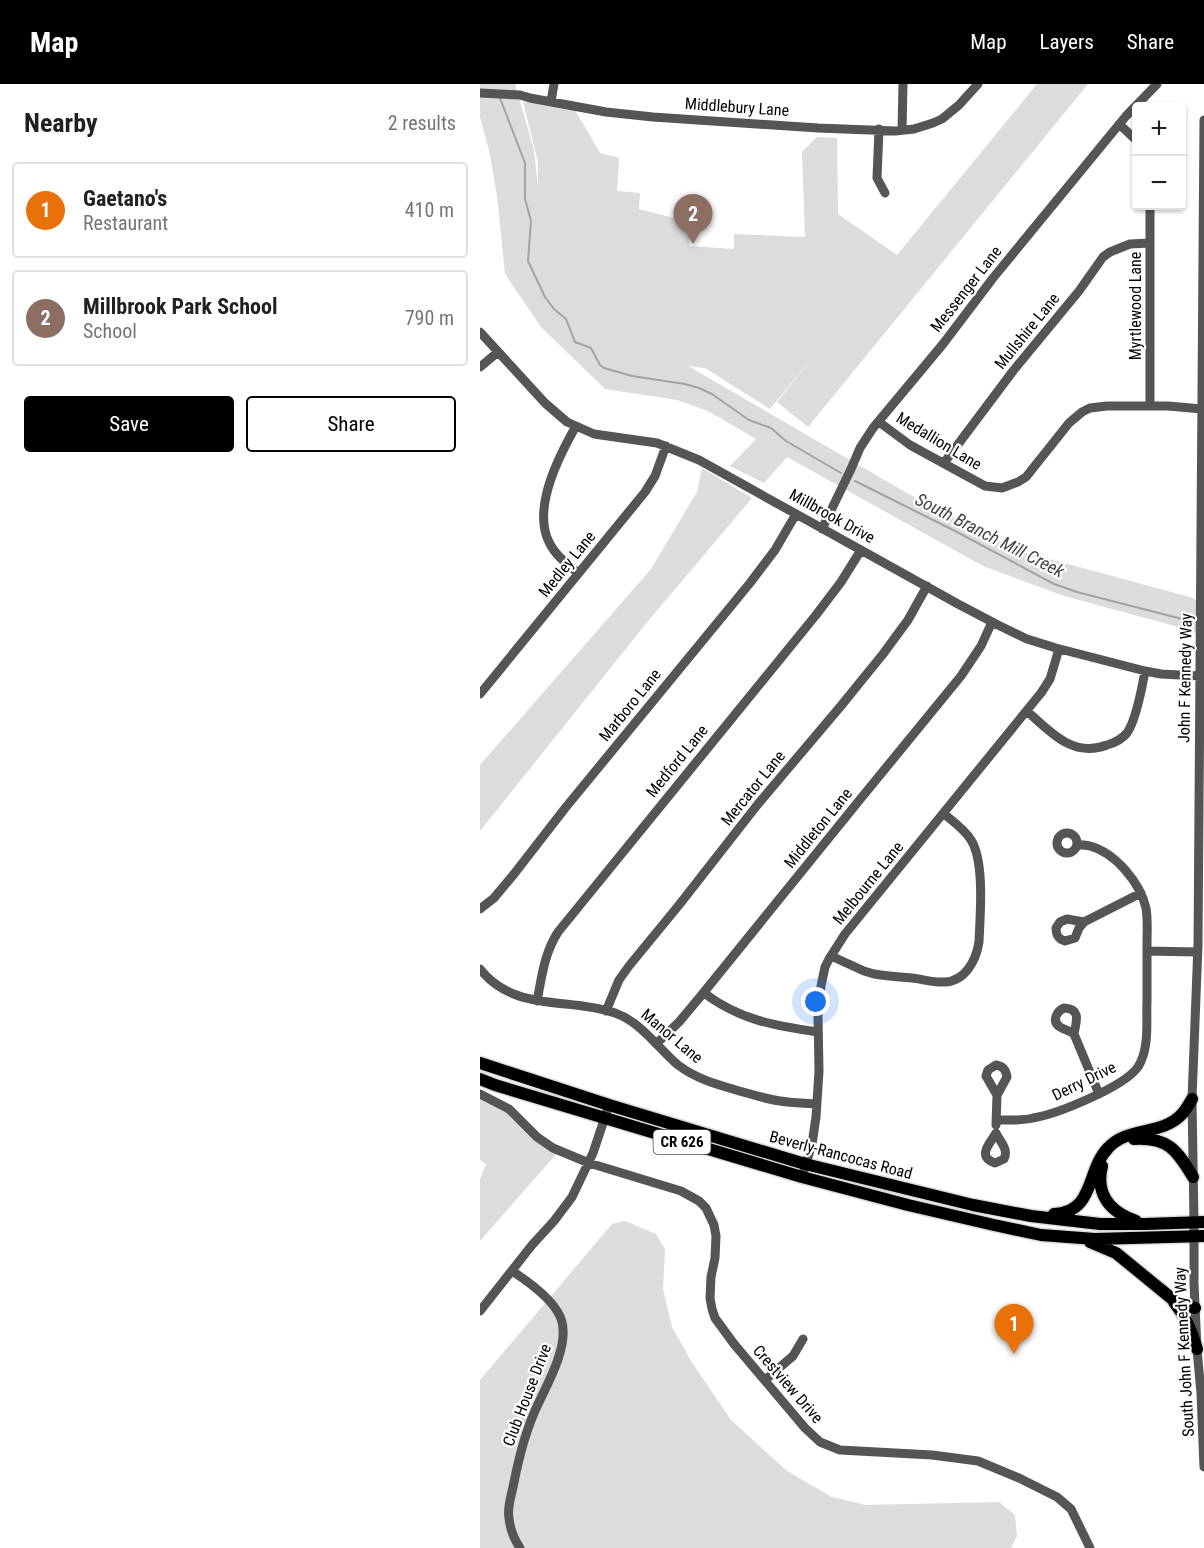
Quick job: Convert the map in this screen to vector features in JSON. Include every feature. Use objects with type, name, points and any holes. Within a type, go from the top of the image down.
[{"type":"main road","name":"Beverly-Rancocas Road","points":[[480,1063],[609,1105],[805,1164],[973,1205],[1031,1216],[1100,1224],[1199,1222]]},
{"type":"main road","name":"Beverly-Rancocas Road","points":[[480,1079],[604,1119],[802,1177],[995,1226],[1041,1235],[1095,1239],[1199,1236]]},
{"type":"main road","points":[[1031,1216],[1063,1214],[1073,1210],[1087,1192],[1101,1156],[1109,1146],[1118,1139],[1164,1126],[1173,1121],[1182,1114],[1192,1099]]},
{"type":"main road","points":[[1146,1224],[1126,1218],[1117,1212],[1105,1198],[1101,1189],[1099,1179],[1101,1168],[1113,1149],[1122,1142],[1133,1139],[1156,1140],[1180,1155],[1193,1177]]},
{"type":"main road","points":[[1077,1238],[1116,1253],[1169,1297],[1182,1305],[1195,1308]]},
{"type":"main road","points":[[1169,1297],[1185,1316],[1197,1349]]},
{"type":"street","points":[[551,102],[554,84]]},
{"type":"street","points":[[902,130],[903,84]]},
{"type":"street","name":"Middlebury Lane","points":[[480,93],[520,95],[618,114],[818,128],[902,130],[924,126],[942,119],[959,105],[978,84]]},
{"type":"street","name":"Messenger Lane","points":[[822,528],[860,448],[879,422],[1119,124],[1157,84]]},
{"type":"street","name":"John F Kennedy Way","points":[[1199,1236],[1193,1177],[1192,1099],[1201,773],[1204,120]]},
{"type":"street","points":[[1119,124],[1132,136]]},
{"type":"street","points":[[879,129],[877,178],[885,193]]},
{"type":"street","name":"Myrtlewood Lane","points":[[1150,210],[1150,406]]},
{"type":"street","name":"Mullshire Lane","points":[[944,463],[1013,371],[1103,258],[1110,252],[1130,243],[1150,243]]},
{"type":"street","name":"Millbrook Drive","points":[[480,332],[544,403],[576,426],[594,434],[666,446],[699,460],[992,622],[1027,639],[1145,671],[1200,676]]},
{"type":"street","points":[[480,367],[498,352]]},
{"type":"street","name":"Medallion Lane","points":[[879,422],[910,445],[985,486],[1002,488],[1026,477],[1069,423],[1082,412],[1098,407],[1177,406],[1202,409]]},
{"type":"street","points":[[576,426],[551,477],[546,496],[544,525],[545,534],[553,550],[578,573]]},
{"type":"street","name":"Medley Lane","points":[[480,694],[651,484],[666,446]]},
{"type":"street","name":"Marboro Lane","points":[[480,909],[507,883],[578,792],[736,600],[775,550],[796,514]]},
{"type":"street","name":"Medford Lane","points":[[537,1001],[545,958],[558,932],[816,615],[846,575],[861,549]]},
{"type":"street","name":"Mercator Lane","points":[[606,1011],[619,980],[629,966],[680,905],[758,804],[876,663],[908,621],[927,586]]},
{"type":"street","name":"Middleton Lane","points":[[656,1044],[704,993],[961,676],[981,646],[992,622]]},
{"type":"street","name":"Melbourne Lane","points":[[802,1177],[813,1136],[817,1104],[818,1032],[821,986],[825,967],[845,934],[1046,687],[1059,649]]},
{"type":"street","points":[[1027,711],[1069,745],[1083,749],[1109,745],[1128,732],[1141,693],[1145,671]]},
{"type":"street","points":[[831,956],[874,974],[938,982],[952,981],[971,966],[979,942],[978,858],[971,840],[944,814]]},
{"type":"street","points":[[1077,844],[1092,846],[1115,861],[1128,873],[1141,893],[1084,922]]},
{"type":"street","name":"Derry Drive","points":[[996,1120],[1022,1120],[1058,1112],[1125,1080],[1137,1067],[1142,1059],[1146,1034],[1147,918],[1141,893]]},
{"type":"street","points":[[1147,951],[1197,952]]},
{"type":"street","name":"Manor Lane","points":[[480,969],[489,979],[505,990],[524,998],[606,1011],[623,1016],[679,1065],[708,1082],[781,1102],[817,1104]]},
{"type":"street","points":[[704,993],[733,1012],[749,1018],[775,1026],[818,1032]]},
{"type":"street","points":[[1074,1034],[1099,1094]]},
{"type":"street","name":"Crestview Drive","points":[[480,1094],[509,1109],[537,1137],[553,1148],[589,1163],[681,1191],[699,1201],[706,1208],[711,1216],[716,1236],[710,1288],[712,1309],[721,1327],[805,1428],[820,1442],[840,1450],[932,1455],[978,1461],[1057,1497],[1071,1509],[1090,1548]]},
{"type":"street","points":[[996,1133],[997,1095]]},
{"type":"street","points":[[480,1311],[566,1205],[589,1163],[609,1105]]},
{"type":"street","name":"South John F Kennedy Way","points":[[1199,1236],[1195,1308],[1204,1467]]},
{"type":"street","name":"Club House Drive","points":[[512,1271],[536,1289],[555,1308],[560,1316],[564,1332],[552,1374],[527,1429],[509,1506],[508,1516],[511,1530],[520,1548]]},
{"type":"street","points":[[765,1380],[793,1356],[803,1339]]},
{"type":"shaded area","points":[[480,84],[515,84],[534,150],[538,187],[538,162],[523,102],[571,103],[600,153],[619,158],[617,191],[640,193],[639,209],[690,222],[689,246],[734,249],[734,234],[805,237],[802,152],[817,137],[837,138],[838,214],[897,255],[1037,84],[1088,84],[808,427],[777,402],[814,356],[770,409],[705,368],[688,366],[914,497],[1016,550],[1190,597],[1204,604],[1204,637],[1186,629],[1064,596],[983,566],[787,457],[764,483],[730,466],[756,439],[708,411],[677,400],[605,389],[541,327],[505,274],[497,196],[489,150],[480,117]]},
{"type":"shaded area","points":[[702,468],[752,498],[644,626],[480,831],[480,765],[651,569],[697,492]]},
{"type":"shaded area","points":[[480,1097],[504,1106],[559,1151],[480,1241],[480,1179],[486,1164],[480,1160]]},
{"type":"shaded area","points":[[625,1221],[656,1234],[665,1249],[663,1289],[672,1327],[691,1361],[731,1420],[787,1471],[832,1497],[866,1505],[999,1502],[1015,1515],[1017,1536],[1011,1548],[480,1548],[480,1380],[612,1224]]},
{"type":"waterway","name":"South Branch Mill Creek","points":[[500,98],[525,163],[525,199],[531,221],[528,261],[545,297],[566,319],[575,342],[591,348],[604,368],[632,376],[685,384],[712,394],[749,420],[771,428],[786,441],[841,473]]},
{"type":"waterway","name":"South Branch Mill Creek","points":[[855,481],[1054,584],[1186,620]]},
{"type":"place","name":"Millbrook Park School","points":[[693,244]]},
{"type":"place","name":"Gaetano's","points":[[1014,1354]]}]
